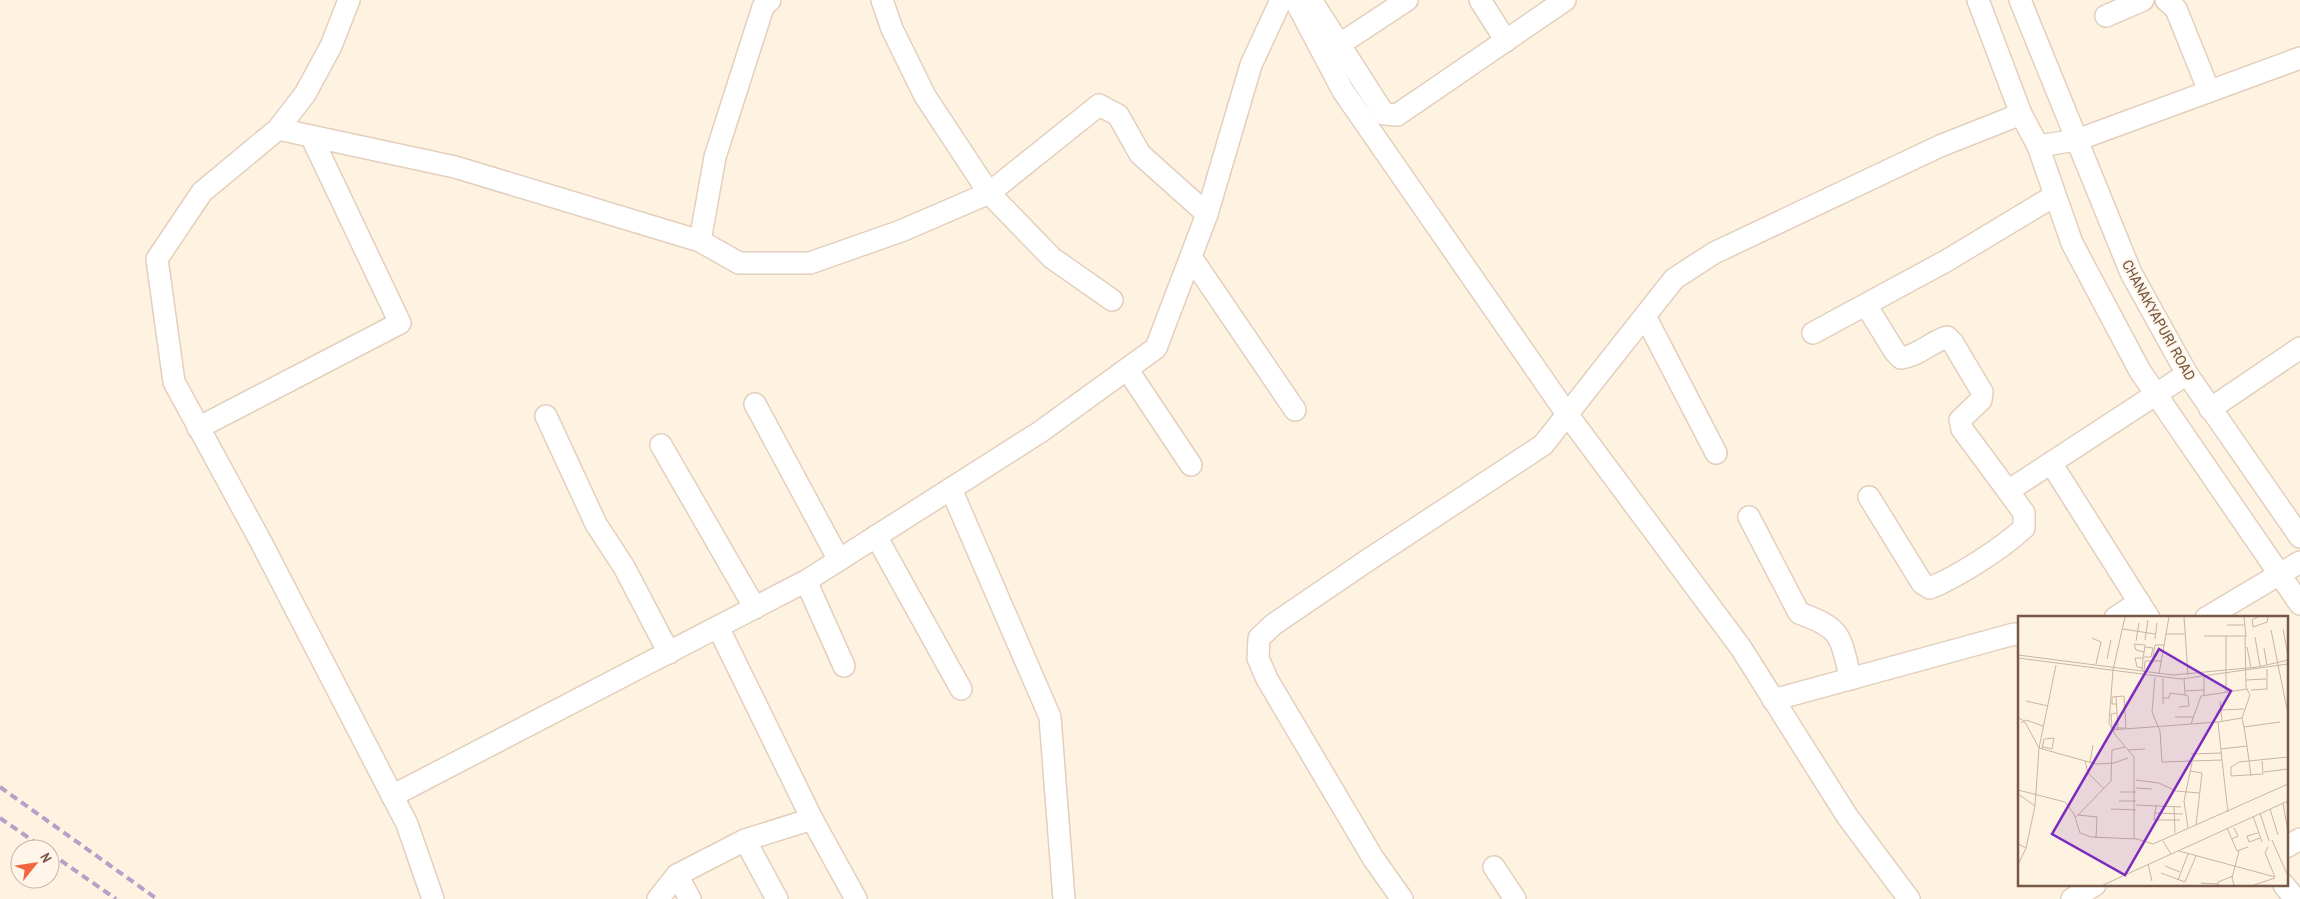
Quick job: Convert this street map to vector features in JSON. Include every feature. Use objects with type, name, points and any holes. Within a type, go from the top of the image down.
[{"type":"street","points":[[349,0],[332,46],[305,94],[278,129],[202,192],[156,259],[174,382],[261,542],[407,824],[433,899]]},
{"type":"street","points":[[700,241],[715,157],[763,7],[770,0]]},
{"type":"street","points":[[882,0],[892,29],[925,96],[989,193],[1052,258],[1112,300]]},
{"type":"street","points":[[392,796],[806,581],[1040,432],[1156,348],[1207,214],[1251,65],[1281,0]]},
{"type":"street","points":[[1295,0],[1332,50],[1384,114],[1391,116],[1397,115],[1565,0]]},
{"type":"street","points":[[1311,0],[1332,50],[1343,91],[1567,414],[1740,648],[1847,816],[1909,899]]},
{"type":"street","points":[[1332,50],[1407,0]]},
{"type":"street","points":[[1480,0],[1506,40]]},
{"type":"street","points":[[1978,0],[2021,114],[2038,146],[2072,243],[2140,371],[2278,575],[2300,604]]},
{"type":"street","name":"CHANAKYAPURI ROAD","points":[[2020,0],[2131,273],[2210,409],[2300,536]]},
{"type":"street","points":[[2106,16],[2143,0]]},
{"type":"street","points":[[2166,0],[2176,9],[2209,91]]},
{"type":"street","points":[[2038,146],[2076,140],[2300,58]]},
{"type":"street","points":[[278,129],[455,167],[700,241],[738,263],[810,263],[901,231],[989,193],[1100,105],[1118,115],[1140,154],[1207,214]]},
{"type":"street","points":[[1402,899],[1373,858],[1267,679],[1258,658],[1259,638],[1274,624],[1360,565],[1543,445],[1674,279],[1714,252],[1940,146],[2021,114]]},
{"type":"street","points":[[198,428],[400,323],[311,136]]},
{"type":"street","points":[[1813,333],[1946,261],[2054,196]]},
{"type":"street","points":[[1191,257],[1295,410]]},
{"type":"street","points":[[1866,304],[1895,352],[1902,358],[1910,357],[1939,339],[1947,337],[1952,343],[1982,392],[1981,400],[1960,420],[1962,428],[2024,512],[2024,528],[2011,540],[1943,583],[1930,588],[1922,583],[1869,497]]},
{"type":"street","points":[[1645,316],[1716,453]]},
{"type":"street","points":[[2210,409],[2300,348]]},
{"type":"street","points":[[1127,368],[1191,465]]},
{"type":"street","points":[[2008,491],[2188,374]]},
{"type":"street","points":[[755,404],[839,560]]},
{"type":"street","points":[[546,416],[596,524],[624,567],[669,653]]},
{"type":"street","points":[[661,446],[755,608]]},
{"type":"street","points":[[2051,463],[2144,610],[2122,616]]},
{"type":"street","points":[[951,489],[1050,717],[1064,899]]},
{"type":"street","points":[[1749,517],[1799,613],[1828,624],[1838,635],[1851,678]]},
{"type":"street","points":[[876,536],[961,689]]},
{"type":"street","points":[[2209,616],[2300,562]]},
{"type":"street","points":[[806,581],[844,666]]},
{"type":"street","points":[[718,627],[812,819],[856,899]]},
{"type":"street","points":[[1773,700],[2014,634],[2018,635]]},
{"type":"street","points":[[658,899],[677,875],[745,840],[812,819]]},
{"type":"street","points":[[2288,846],[2300,839]]},
{"type":"street","points":[[745,840],[776,899]]},
{"type":"street","points":[[1494,867],[1515,899]]},
{"type":"street","points":[[677,875],[690,899]]},
{"type":"street","points":[[2072,899],[2093,886]]},
{"type":"street","points":[[2285,886],[2295,899]]},
{"type":"railway","points":[[0,787],[157,899]]},
{"type":"railway","points":[[0,818],[30,839]]},
{"type":"railway","points":[[60,860],[116,899]]}]
